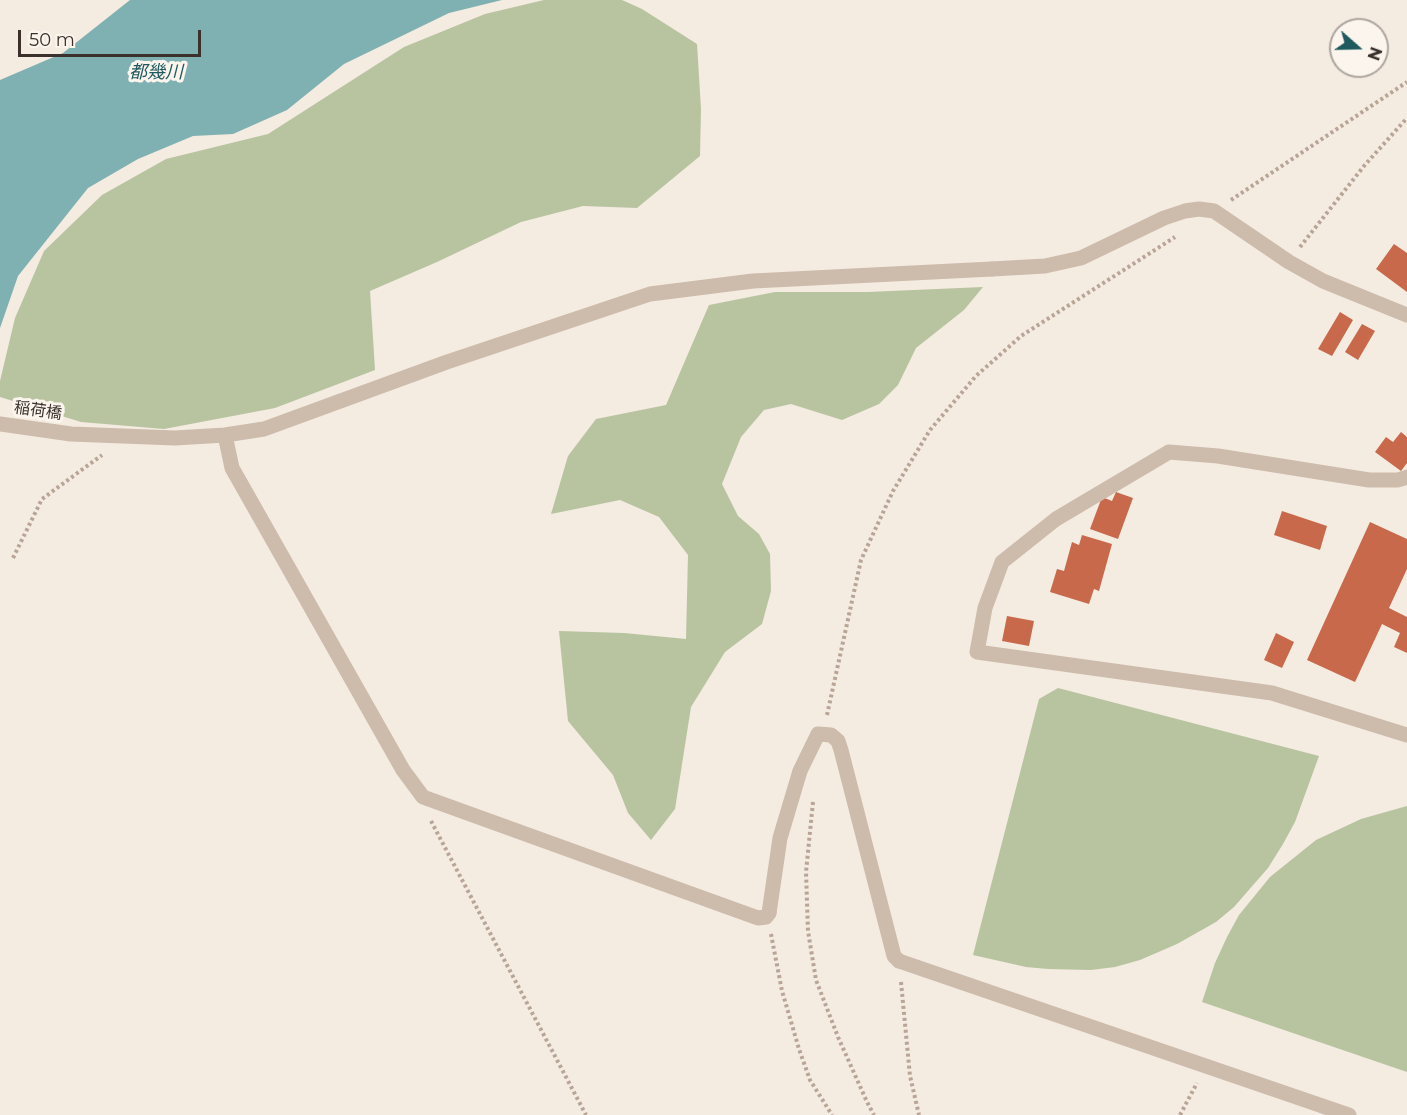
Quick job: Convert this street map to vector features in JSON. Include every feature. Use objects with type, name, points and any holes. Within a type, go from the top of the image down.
[{"type":"street","name":"稲荷橋","points":[[0,424],[71,434],[175,438],[225,435],[264,429],[447,362],[650,294],[753,281],[1058,264],[1080,258],[1164,218],[1199,209],[1215,211]]},
{"type":"street","points":[[1215,211],[1289,262],[1323,281],[1407,315]]},
{"type":"street","points":[[225,435],[231,468],[294,575],[402,770],[423,797],[758,918],[766,917],[769,913],[780,838],[790,798],[813,741],[818,734],[831,735],[838,741],[841,750],[894,956],[899,961],[1349,1115]]},
{"type":"street","points":[[1407,477],[1398,480],[1369,480],[1229,458],[1169,452],[1056,519],[1002,562],[985,608],[977,652],[1272,693],[1407,735]]},
{"type":"path","points":[[1215,211],[1407,82]]},
{"type":"path","points":[[1289,262],[1364,166],[1407,118]]},
{"type":"path","points":[[824,733],[861,560],[893,491],[930,430],[976,376],[1021,336],[1176,236]]},
{"type":"path","points":[[13,558],[42,499],[127,436]]},
{"type":"path","points":[[815,792],[806,872],[808,932],[816,980],[838,1037],[874,1115]]},
{"type":"path","points":[[423,797],[425,810],[586,1115]]},
{"type":"path","points":[[769,913],[782,991],[800,1049],[810,1080],[832,1115]]},
{"type":"path","points":[[899,961],[910,1076],[919,1115]]},
{"type":"path","points":[[1180,1115],[1205,1066]]},
{"type":"green space","points":[[544,0],[622,0],[642,9],[697,44],[701,109],[700,156],[637,208],[583,206],[521,222],[370,291],[375,370],[275,408],[164,429],[81,422],[0,397],[0,381],[15,318],[44,251],[102,195],[166,159],[268,134],[404,47],[485,14]]},
{"type":"green space","points":[[983,287],[964,310],[916,348],[898,385],[879,404],[842,420],[791,404],[764,410],[741,437],[722,484],[738,516],[759,534],[770,554],[771,591],[762,624],[725,652],[691,707],[675,809],[651,840],[628,813],[613,775],[568,721],[559,631],[624,633],[686,639],[688,555],[659,517],[620,500],[551,514],[568,456],[596,419],[666,405],[709,305],[775,292],[868,292]]},
{"type":"green space","points":[[1058,688],[1319,756],[1295,822],[1283,844],[1268,868],[1234,907],[1216,922],[1177,944],[1140,960],[1115,967],[1091,970],[1048,969],[1026,967],[973,955],[1039,699]]},
{"type":"green space","points":[[1407,806],[1407,1072],[1202,1002],[1215,963],[1227,937],[1239,915],[1270,877],[1316,840],[1361,819]]},
{"type":"water","name":"都幾川","points":[[130,0],[502,0],[449,13],[344,64],[287,110],[233,134],[193,136],[138,159],[88,188],[18,276],[0,328],[0,80],[63,53]]},
{"type":"building","points":[[1394,244],[1407,253],[1407,292],[1376,269]]},
{"type":"building","points":[[1340,312],[1353,320],[1332,356],[1318,349]]},
{"type":"building","points":[[1362,324],[1375,331],[1358,360],[1345,352]]},
{"type":"building","points":[[1401,432],[1407,437],[1407,463],[1401,471],[1375,452],[1386,437],[1393,442]]},
{"type":"building","points":[[1116,492],[1133,498],[1118,539],[1090,529],[1102,497],[1112,501]]},
{"type":"building","points":[[1282,511],[1327,526],[1320,550],[1274,535]]},
{"type":"building","points":[[1370,522],[1407,539],[1407,569],[1389,608],[1407,617],[1407,653],[1394,647],[1400,633],[1382,624],[1355,682],[1307,660]]},
{"type":"building","points":[[1082,535],[1112,544],[1099,591],[1094,589],[1089,604],[1050,592],[1057,569],[1064,571],[1072,542],[1079,545]]},
{"type":"building","points":[[1007,616],[1034,621],[1029,646],[1002,641]]},
{"type":"building","points":[[1276,633],[1294,642],[1282,668],[1264,660]]}]
